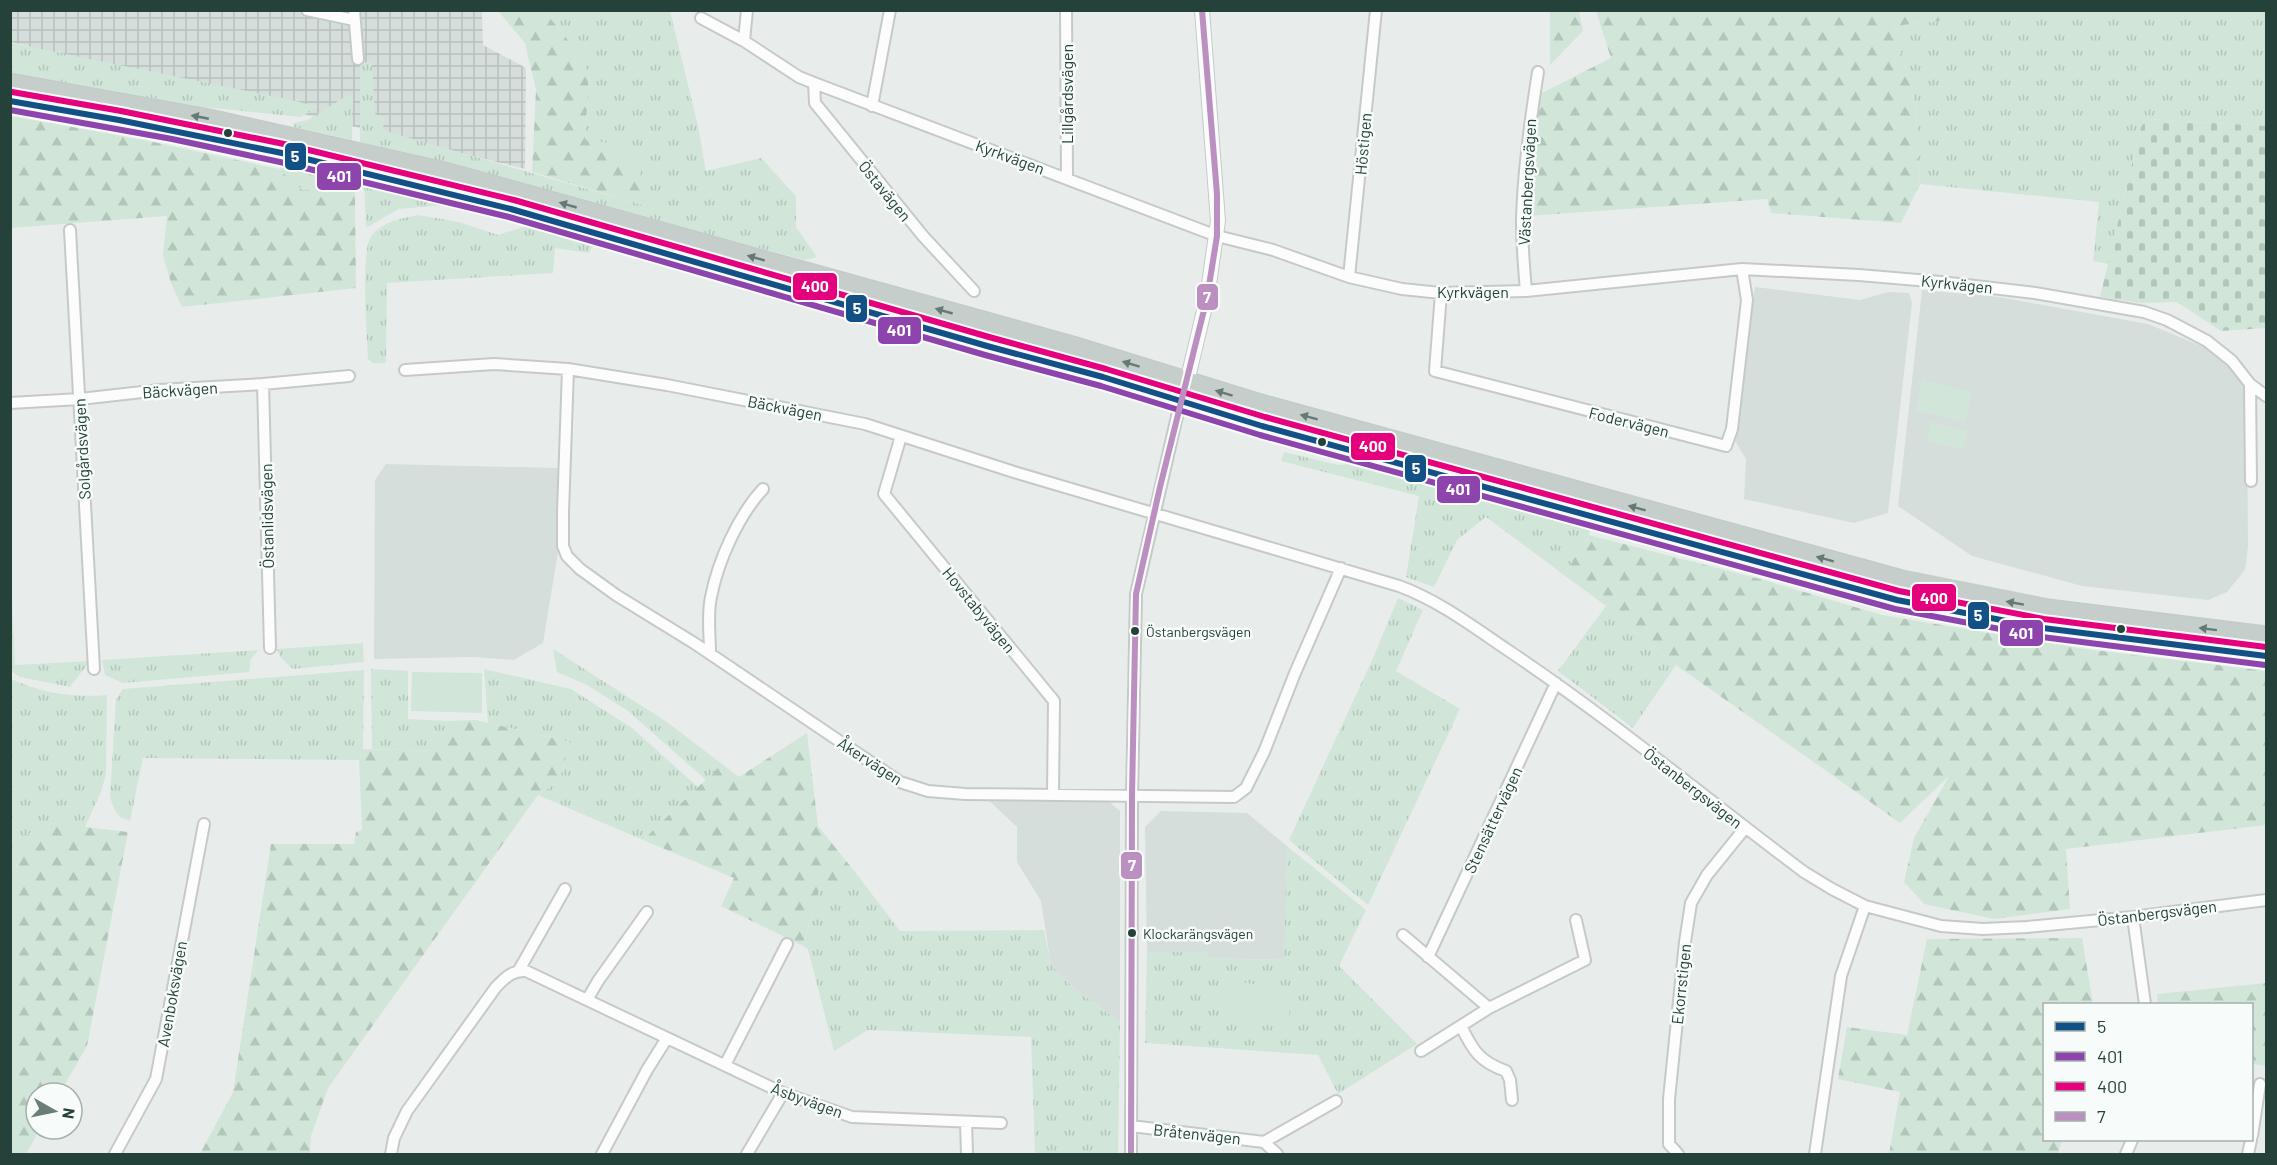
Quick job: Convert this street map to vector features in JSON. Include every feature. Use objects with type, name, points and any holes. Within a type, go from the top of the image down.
[{"type":"highway","points":[[10,83],[194,116],[339,147],[568,205],[1073,346],[1261,404],[1902,580],[2048,609],[2266,636]]},
{"type":"highway","points":[[10,101],[125,121],[344,167],[607,234],[990,347],[1181,399],[1262,426],[1897,600],[2043,628],[2266,656]]},
{"type":"highway","points":[[1181,399],[1187,382]]},
{"type":"street","points":[[307,10],[354,15],[358,59]]},
{"type":"street","points":[[744,41],[747,10]]},
{"type":"street","points":[[872,106],[890,10]]},
{"type":"street","name":"Lillgårdsvägen","points":[[1066,10],[1067,178]]},
{"type":"street","points":[[1187,382],[1208,298],[1217,236],[1217,194],[1202,10]]},
{"type":"street","name":"Höstigen","points":[[1348,278],[1376,10]]},
{"type":"street","name":"Kyrkvägen","points":[[701,18],[744,41],[799,77],[1217,236],[1273,250],[1348,278],[1402,289],[1441,293],[1526,291],[1742,269],[1859,275],[2040,294],[2144,312],[2187,329],[2232,361],[2250,384],[2266,396]]},
{"type":"street","name":"Västanbergsvägen","points":[[1526,291],[1522,223],[1524,183],[1528,130],[1538,72]]},
{"type":"street","name":"Östavägen","points":[[814,83],[815,104],[922,236],[974,291]]},
{"type":"street","name":"Solgårdsvägen","points":[[70,230],[94,669]]},
{"type":"street","name":"Fodervägen","points":[[1441,293],[1435,371],[1726,446],[1732,429],[1746,300],[1742,269]]},
{"type":"street","name":"Bäckvägen","points":[[405,370],[494,364],[568,369],[812,413],[865,424],[1014,472],[1154,513]]},
{"type":"street","name":"Åkervägen","points":[[568,369],[563,524],[563,546],[567,556],[580,569],[616,595],[710,653],[866,760],[911,787],[965,794],[1234,797],[1246,788],[1264,752],[1295,673],[1341,568]]},
{"type":"street","name":"Bäckvägen","points":[[10,403],[349,376]]},
{"type":"street","name":"Östanlidsvägen","points":[[263,384],[270,648]]},
{"type":"street","points":[[2250,384],[2252,481]]},
{"type":"street","points":[[1131,1155],[1132,795],[1136,594],[1181,399]]},
{"type":"street","name":"Hovstabyvägen","points":[[901,436],[884,494],[1054,700],[1053,795]]},
{"type":"street","points":[[710,653],[711,598],[723,560],[734,530],[763,489]]},
{"type":"street","name":"Östanbergsvägen","points":[[1154,513],[1415,592],[1452,612],[1556,683],[1804,872],[1865,906],[1941,926],[1983,929],[2133,917],[2266,900]]},
{"type":"street","name":"Stensättervägen","points":[[1428,957],[1556,683]]},
{"type":"street","name":"Avenboksvägen","points":[[115,1155],[156,1078],[204,824]]},
{"type":"street","name":"Ekorrstigen","points":[[1678,1155],[1669,1144],[1669,1099],[1691,903],[1707,875],[1745,828]]},
{"type":"street","points":[[391,1155],[394,1138],[407,1111],[496,987],[506,976],[519,970],[565,889]]},
{"type":"street","points":[[1815,1155],[1841,976],[1865,906]]},
{"type":"street","points":[[587,1000],[647,912]]},
{"type":"street","points":[[2133,917],[2145,1003]]},
{"type":"street","points":[[1421,1051],[1489,1008],[1585,960],[1576,920]]},
{"type":"street","points":[[1403,935],[1489,1008]]},
{"type":"street","points":[[725,1065],[787,944]]},
{"type":"street","name":"Åsbyvägen","points":[[519,970],[526,971],[783,1093],[852,1117],[1001,1123]]},
{"type":"street","points":[[1461,1026],[1479,1057],[1490,1066],[1506,1071],[1510,1080],[1512,1100]]},
{"type":"street","points":[[602,1155],[647,1070],[667,1038]]},
{"type":"street","points":[[2253,1124],[2260,1084]]},
{"type":"street","points":[[747,1155],[783,1093]]},
{"type":"street","name":"Bråtenvägen","points":[[1131,1126],[1264,1142],[1336,1101]]},
{"type":"street","points":[[966,1122],[968,1155]]},
{"type":"street","points":[[2126,1155],[2132,1141]]},
{"type":"street","name":"Bråtenvägen","points":[[1264,1142],[1277,1155]]},
{"type":"shaded area","points":[[11,11],[482,11],[483,45],[526,68],[525,169],[11,42]]},
{"type":"shaded area","points":[[1755,287],[1860,300],[1888,292],[1909,293],[1912,303],[1888,513],[1854,523],[1744,499],[1746,459],[1735,441]]},
{"type":"shaded area","points":[[1922,290],[1999,297],[2148,324],[2211,350],[2247,386],[2248,547],[2245,570],[2227,592],[2208,600],[2082,586],[1972,556],[1898,506]]},
{"type":"shaded area","points":[[386,464],[558,468],[558,552],[543,643],[514,660],[473,657],[374,659],[375,480]]},
{"type":"shaded area","points":[[985,797],[1108,801],[1120,811],[1120,1022],[1071,986],[1051,965],[1041,901],[1017,862],[1017,827]]},
{"type":"shaded area","points":[[1161,811],[1247,813],[1287,846],[1285,960],[1208,958],[1206,952],[1147,952],[1145,827]]},
{"type":"green space","points":[[1942,10],[2266,11],[2266,126],[2147,119],[2141,127],[2108,264],[2093,261],[2099,202],[1920,184],[1915,103],[1894,26],[1938,21]]},
{"type":"green space","points":[[498,11],[544,11],[565,36],[589,73],[585,139],[607,143],[640,168],[643,205],[532,172],[536,90],[525,43]]},
{"type":"green space","points":[[544,11],[670,11],[698,126],[706,171],[761,158],[796,196],[796,227],[817,257],[805,260],[360,143],[360,63],[372,62],[375,114],[386,118],[382,130],[643,205],[607,143],[585,139],[589,73],[565,36]]},
{"type":"green space","points":[[1550,11],[1579,11],[1583,31],[1550,65]]},
{"type":"green space","points":[[1596,11],[1942,11],[1939,21],[1894,26],[1915,103],[1920,184],[1901,223],[1771,213],[1767,199],[1528,216],[1536,96],[1611,58]]},
{"type":"green space","points":[[11,43],[318,107],[301,117],[204,107],[11,73]]},
{"type":"green space","points":[[353,95],[352,140],[293,127],[294,123],[308,120],[346,96]]},
{"type":"green space","points":[[11,116],[144,140],[279,169],[302,190],[326,189],[355,195],[356,288],[182,307],[171,283],[163,255],[167,216],[11,228]]},
{"type":"green space","points":[[2147,119],[2266,126],[2266,328],[2221,331],[2177,302],[2141,303],[2100,297],[2141,127]]},
{"type":"green space","points":[[282,163],[354,179],[355,195],[326,189],[302,190],[279,169]]},
{"type":"green space","points":[[364,182],[442,202],[444,205],[399,209],[366,228]]},
{"type":"green space","points":[[418,215],[459,222],[498,235],[531,224],[594,243],[589,253],[555,248],[553,273],[387,283],[386,363],[373,363],[368,359],[366,313],[365,274],[368,243],[372,235],[387,224]]},
{"type":"green space","points":[[1922,380],[1972,392],[1965,422],[1916,411]]},
{"type":"green space","points":[[1931,422],[1968,431],[1963,450],[1926,441]]},
{"type":"green space","points":[[1284,452],[1338,465],[1358,463],[1590,529],[1589,535],[1564,575],[1486,517],[1457,540],[1434,587],[1406,577],[1419,496],[1281,461]]},
{"type":"green space","points":[[1589,535],[1760,579],[1882,615],[2085,649],[2266,671],[2266,825],[2066,849],[2070,909],[1994,919],[1924,904],[1904,882],[1914,838],[1949,776],[1900,823],[1676,665],[1606,606],[1564,575]]},
{"type":"green space","points":[[10,558],[15,665],[90,661],[70,687],[20,677],[11,671]]},
{"type":"green space","points":[[1398,598],[1423,610],[1396,671],[1460,709],[1368,905],[1289,840],[1373,658]]},
{"type":"green space","points":[[1606,606],[1676,665],[1633,728],[1558,671]]},
{"type":"green space","points":[[363,643],[364,662],[293,669],[280,657],[277,649]]},
{"type":"green space","points":[[553,649],[667,722],[722,764],[706,780],[628,711],[587,685],[557,672]]},
{"type":"green space","points":[[258,650],[251,659],[249,672],[123,683],[105,675],[102,660]]},
{"type":"green space","points":[[371,669],[408,671],[408,719],[448,721],[439,751],[372,749]]},
{"type":"green space","points":[[484,669],[571,689],[632,728],[698,787],[643,840],[538,795],[559,781],[570,742],[488,723]]},
{"type":"green space","points":[[364,670],[363,749],[359,760],[143,758],[130,821],[122,818],[114,809],[110,796],[116,699],[123,689]]},
{"type":"green space","points":[[412,672],[482,673],[482,713],[411,711]]},
{"type":"green space","points":[[11,679],[34,688],[57,693],[81,696],[107,695],[106,774],[101,792],[84,829],[52,823],[27,835],[11,883]]},
{"type":"green space","points":[[475,720],[570,742],[559,781],[538,795],[328,1088],[311,1136],[310,1154],[200,1154],[233,1092],[271,844],[354,844],[356,832],[362,830],[359,760],[363,749],[439,751],[448,721]]},
{"type":"green space","points":[[807,733],[818,826],[859,877],[819,890],[803,946],[721,906],[734,878],[643,840],[722,764],[739,777]]},
{"type":"green space","points":[[52,823],[128,832],[87,1046],[67,1081],[24,1081],[24,1141],[33,1141],[26,1154],[11,1154],[11,883],[27,835]]},
{"type":"green space","points":[[1287,846],[1366,910],[1339,966],[1417,1044],[1338,1094],[1318,1055],[1145,1043],[1147,952],[1206,952],[1209,958],[1284,960]]},
{"type":"green space","points":[[859,877],[900,931],[1044,930],[1051,965],[1071,986],[1120,1022],[1118,1154],[1035,1154],[1031,1037],[868,1030],[834,1051],[808,949],[803,946],[819,890]]},
{"type":"green space","points":[[2082,938],[2093,1003],[2043,1003],[2043,1141],[2062,1141],[2058,1154],[1889,1154],[1900,1092],[1838,1079],[1847,1027],[1907,1035],[1927,939]]},
{"type":"green space","points":[[1226,980],[1293,990],[1287,1028],[1220,1018]]},
{"type":"green space","points":[[2266,983],[2266,1066],[2253,1064],[2253,1003],[2158,1003],[2157,994]]},
{"type":"transit line","name":"7","points":[[1131,1154],[1132,795],[1136,594],[1207,298],[1217,236],[1217,194],[1202,10]]},
{"type":"transit line","name":"400","points":[[12,92],[121,111],[284,144],[514,200],[1106,369],[1265,417],[1899,591],[2044,619],[2266,647]]},
{"type":"transit line","name":"5","points":[[10,101],[119,120],[282,153],[511,209],[987,346],[1103,377],[1262,426],[1897,600],[2043,628],[2266,656]]},
{"type":"transit line","name":"401","points":[[10,110],[172,139],[280,162],[509,217],[985,355],[1101,386],[1260,435],[1895,609],[2042,637],[2265,665]]},
{"type":"place","name":"Östanbergsvägen","points":[[1135,631]]},
{"type":"place","name":"Klockarängsvägen","points":[[1132,933]]}]
